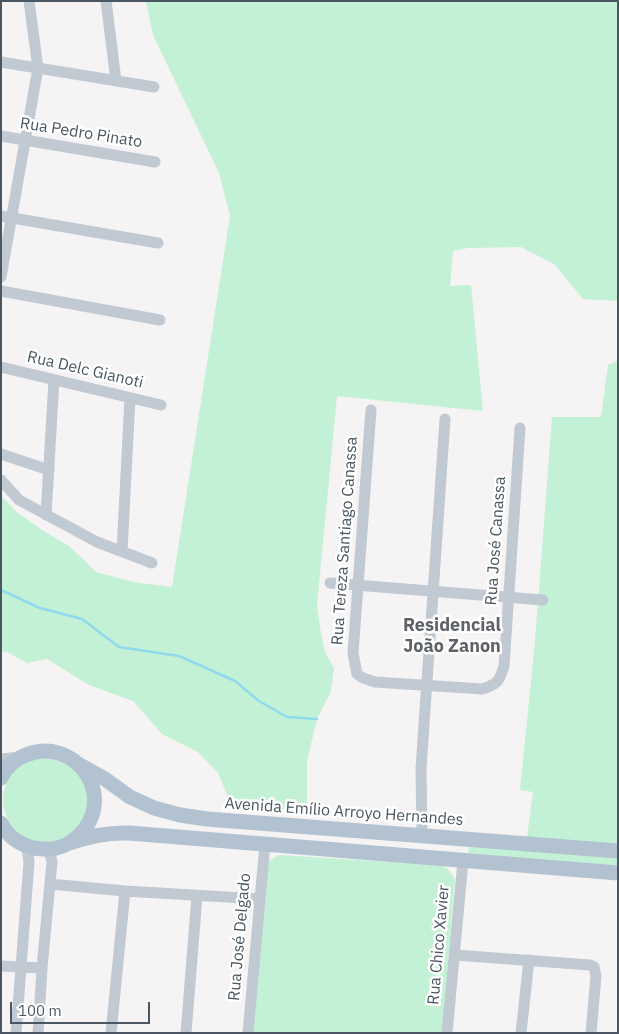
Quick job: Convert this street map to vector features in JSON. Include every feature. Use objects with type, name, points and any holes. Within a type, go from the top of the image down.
[{"type":"main road","name":"Avenida Emílio Arroyo Hernandes","points":[[21,757],[32,752],[58,752],[70,757],[130,796],[154,808],[189,817],[618,851]]},
{"type":"main road","points":[[1,778],[10,765],[21,757]]},
{"type":"main road","points":[[4,831],[27,846],[49,850],[59,848],[79,836],[87,825],[92,813],[94,800],[93,788],[88,776],[80,765]]},
{"type":"main road","points":[[265,844],[267,824]]},
{"type":"main road","points":[[69,843],[115,832],[618,873]]},
{"type":"main road","points":[[462,838],[463,861]]},
{"type":"street","points":[[1,277],[6,217],[25,140],[38,68],[29,1]]},
{"type":"street","points":[[106,1],[116,81]]},
{"type":"street","points":[[1,62],[154,87]]},
{"type":"street","name":"Rua Pedro Pinato","points":[[1,136],[155,162]]},
{"type":"street","points":[[6,217],[158,243]]},
{"type":"street","points":[[1,291],[160,320]]},
{"type":"street","name":"Rua Delc Gianoti","points":[[1,367],[162,405]]},
{"type":"street","points":[[46,515],[54,380]]},
{"type":"street","points":[[122,551],[130,398]]},
{"type":"street","name":"Rua Tereza Santiago Canassa","points":[[371,410],[354,653],[357,674],[375,682],[427,685]]},
{"type":"street","points":[[422,835],[422,768],[445,419]]},
{"type":"street","name":"Rua José Canassa","points":[[427,685],[482,689],[496,683],[501,677],[504,666],[520,428]]},
{"type":"street","points":[[1,454],[49,470]]},
{"type":"street","points":[[1,480],[19,500],[46,515],[97,542],[152,563]]},
{"type":"street","points":[[330,583],[543,600]]},
{"type":"street","points":[[1,759],[21,757]]},
{"type":"street","name":"Rua José Delgado","points":[[248,1033],[265,844]]},
{"type":"street","points":[[16,1033],[29,862],[27,846]]},
{"type":"street","points":[[38,1033],[52,862],[49,850]]},
{"type":"street","name":"Rua Chico Xavier","points":[[446,1033],[463,861]]},
{"type":"street","points":[[50,884],[125,891],[260,899]]},
{"type":"street","points":[[111,1033],[125,891]]},
{"type":"street","points":[[186,1033],[198,896]]},
{"type":"street","points":[[454,955],[586,964],[594,967],[596,976],[591,1033]]},
{"type":"street","points":[[521,1033],[529,960]]},
{"type":"street","points":[[1,966],[42,968]]},
{"type":"green space","points":[[146,1],[618,1],[618,301],[583,299],[554,264],[521,247],[468,248],[453,251],[450,286],[471,285],[483,411],[337,396],[317,605],[325,652],[334,668],[331,691],[317,719],[307,761],[307,814],[233,809],[218,773],[198,752],[162,734],[133,701],[89,685],[47,659],[27,663],[7,652],[1,651],[1,496],[18,513],[69,546],[96,572],[133,582],[172,587],[230,216],[219,173],[153,35]]},
{"type":"green space","points":[[618,361],[618,846],[527,838],[533,792],[520,790],[535,641],[552,417],[601,417],[608,365]]},
{"type":"green space","points":[[45,758],[61,761],[75,770],[84,784],[87,800],[84,816],[75,830],[61,839],[45,842],[29,839],[15,830],[6,816],[3,800],[6,784],[15,770],[29,761]]},
{"type":"green space","points":[[470,846],[618,857],[618,869],[469,855],[468,850]]},
{"type":"green space","points":[[279,855],[440,865],[448,869],[455,879],[442,1033],[252,1033],[266,868],[270,860]]},
{"type":"waterway","points":[[1,590],[40,608],[82,619],[119,647],[179,656],[235,681],[259,701],[287,717],[317,719]]},
{"type":"district","name":"Residencial João Zanon","points":[[452,636]]}]
